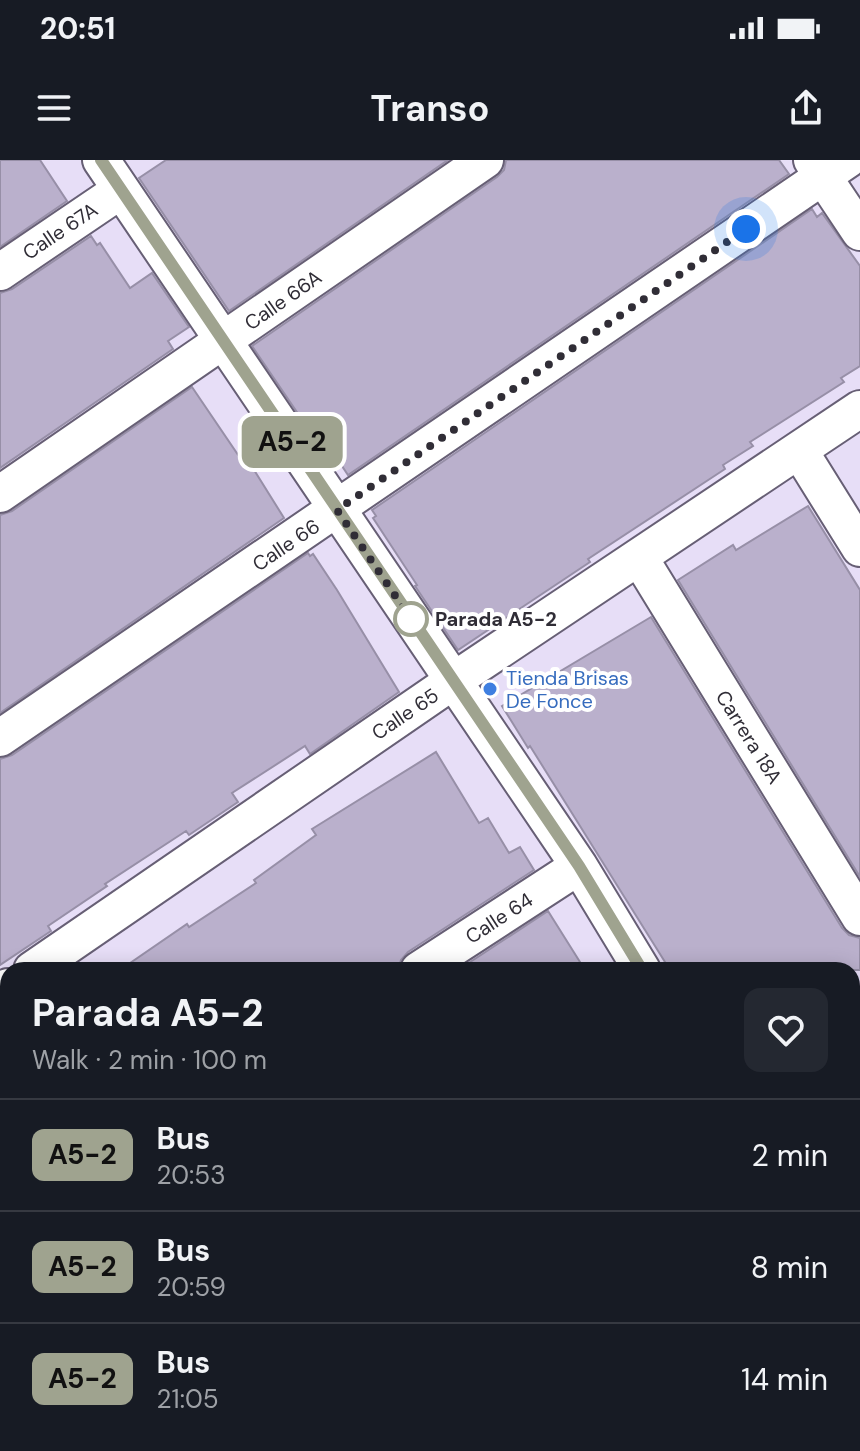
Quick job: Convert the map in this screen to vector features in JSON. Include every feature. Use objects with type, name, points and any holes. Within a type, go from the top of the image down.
[{"type":"street","points":[[101,160],[579,866],[637,962]]},
{"type":"street","name":"Calle 66A","points":[[0,494],[485,160]]},
{"type":"street","points":[[827,165],[860,232]]},
{"type":"street","name":"Calle 66","points":[[0,738],[337,510],[827,165]]},
{"type":"street","name":"Calle 67A","points":[[0,272],[121,190]]},
{"type":"street","name":"Calle 65","points":[[44,962],[453,681],[860,409]]},
{"type":"street","points":[[799,450],[860,548]]},
{"type":"street","name":"Carrera 18A","points":[[639,557],[860,917]]},
{"type":"street","name":"Calle 64","points":[[431,962],[579,866]]},
{"type":"building","points":[[0,160],[40,160],[67,201],[0,247]]},
{"type":"building","points":[[166,160],[448,160],[229,311],[139,178]]},
{"type":"building","points":[[506,160],[779,160],[789,174],[348,475],[324,439],[318,443],[252,346],[497,177],[504,170]]},
{"type":"building","points":[[812,209],[817,217],[822,213],[860,266],[860,366],[841,378],[844,382],[750,442],[753,446],[723,465],[725,469],[458,650],[373,518],[376,516],[372,510]]},
{"type":"building","points":[[91,236],[97,245],[100,243],[130,288],[152,273],[189,327],[168,341],[173,349],[0,468],[0,293],[12,289]]},
{"type":"building","points":[[192,387],[247,468],[251,465],[284,518],[0,713],[0,515],[12,511]]},
{"type":"building","points":[[808,506],[860,590],[860,877],[678,580],[733,545],[736,550]]},
{"type":"building","points":[[308,553],[310,556],[313,554],[337,590],[399,692],[310,754],[305,746],[232,793],[238,802],[189,835],[186,831],[105,884],[107,886],[48,926],[51,931],[0,962],[0,759],[12,755]]},
{"type":"building","points":[[651,617],[842,928],[849,935],[860,938],[860,962],[665,962],[502,706]]},
{"type":"building","points":[[436,752],[479,823],[488,818],[509,853],[520,847],[534,870],[408,952],[400,962],[132,962],[256,883],[254,880],[316,835],[312,829]]},
{"type":"building","points":[[548,911],[580,962],[470,962]]},
{"type":"bus line","name":"A5-2","points":[[101,160],[579,866],[637,962]]},
{"type":"place","name":"Parada A5-2","points":[[411,619]]},
{"type":"place","name":"Tienda Brisas De Fonce","points":[[490,689]]},
{"type":"route","points":[[411,619],[337,510],[746,229]]}]
